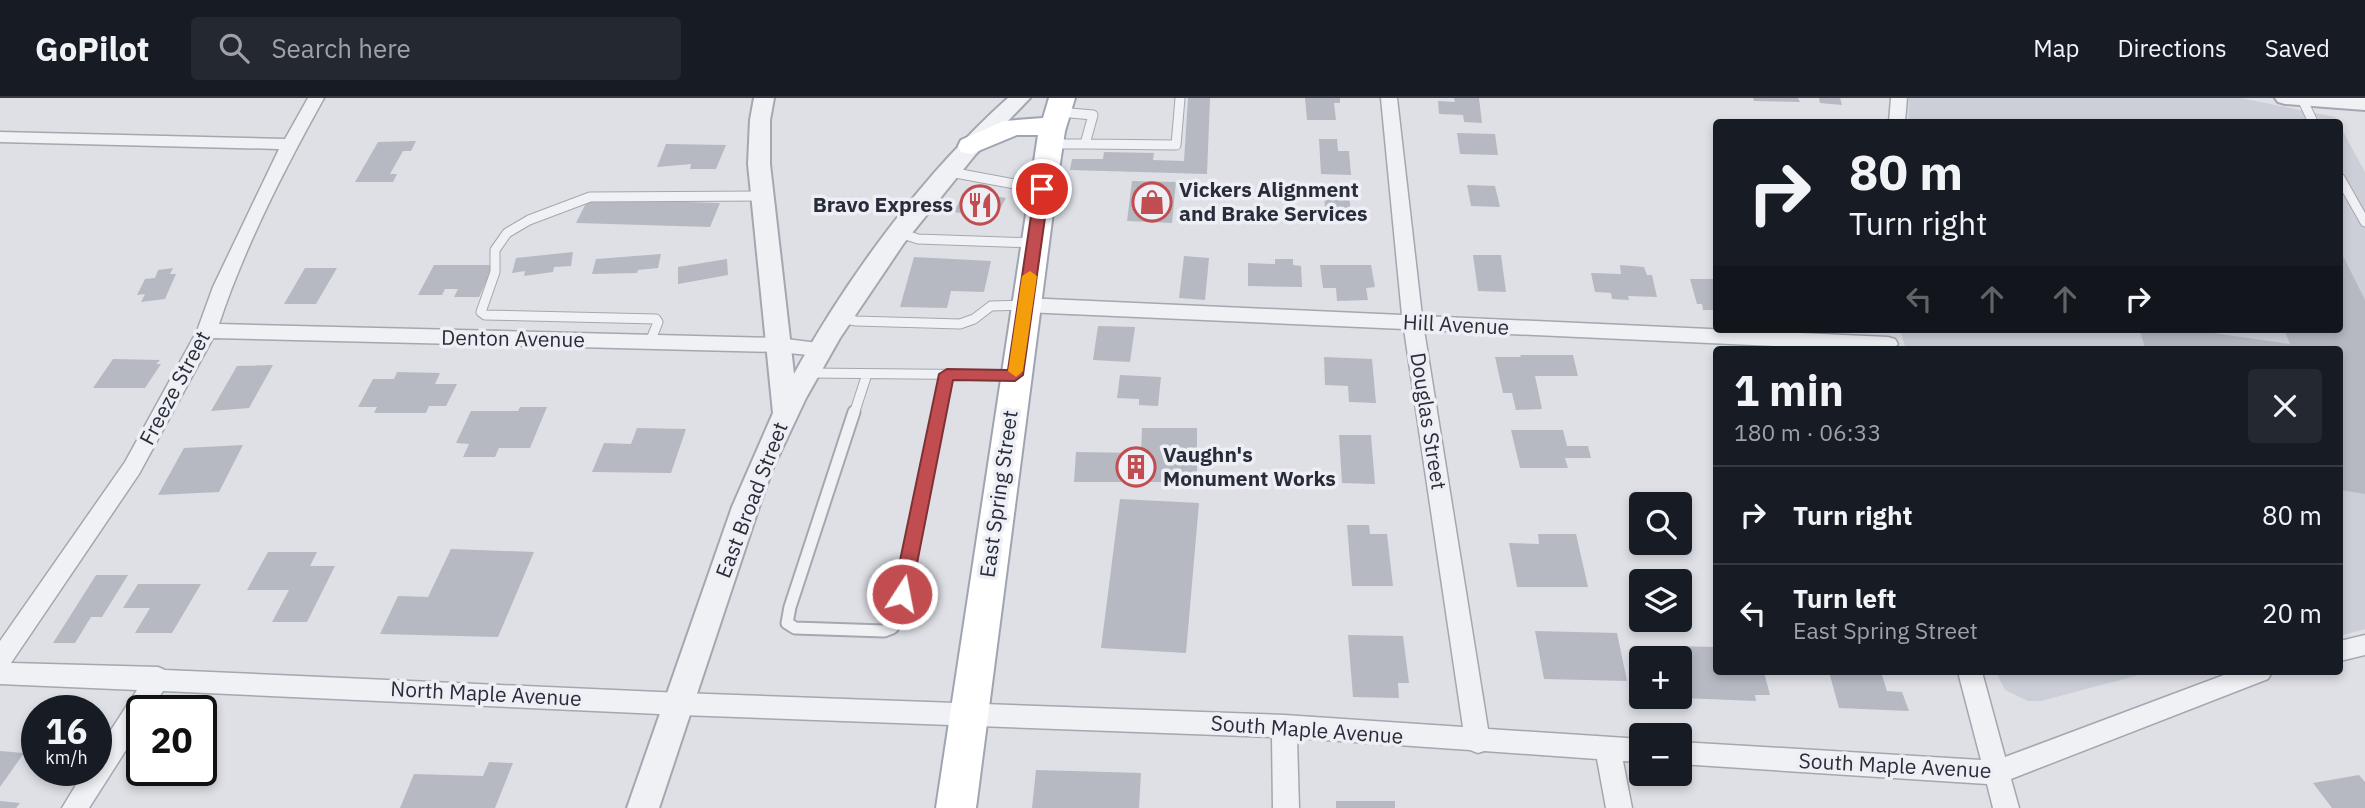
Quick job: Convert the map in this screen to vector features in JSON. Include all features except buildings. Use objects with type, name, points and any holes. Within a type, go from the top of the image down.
[{"type":"main road","points":[[971,146],[1013,127],[1056,120]]},
{"type":"main road","name":"East Spring Street","points":[[956,808],[971,715],[990,547],[1025,305],[1042,189],[1056,120]]},
{"type":"street","name":"Freeze Street","points":[[0,660],[132,468],[207,331],[222,286],[289,144],[316,98]]},
{"type":"street","name":"East Broad Street","points":[[643,808],[760,469],[785,412],[759,164],[760,120],[764,98]]},
{"type":"street","points":[[785,412],[819,349],[900,233],[971,146],[1020,98]]},
{"type":"street","name":"Douglas Street","points":[[1389,98],[1413,324],[1479,742]]},
{"type":"street","points":[[1898,119],[1899,98]]},
{"type":"street","points":[[2297,99],[2365,104]]},
{"type":"street","points":[[0,137],[289,144]]},
{"type":"street","name":"Hill Avenue","points":[[1025,305],[1413,324],[1889,341]]},
{"type":"street","name":"Denton Avenue","points":[[207,331],[778,345],[819,349]]},
{"type":"street","points":[[2343,650],[2365,645]]},
{"type":"street","name":"North Maple Avenue","points":[[0,673],[971,715]]},
{"type":"street","points":[[1971,675],[2006,808]]},
{"type":"street","name":"South Maple Avenue","points":[[1692,754],[1995,774],[2252,675]]},
{"type":"street","points":[[75,808],[158,678]]},
{"type":"street","name":"South Maple Avenue","points":[[971,715],[1284,726],[1479,742],[1629,750]]},
{"type":"street","points":[[1284,726],[1286,808]]},
{"type":"street","points":[[1608,749],[1619,808]]},
{"type":"lane","points":[[1056,120],[1085,144],[1177,145],[1180,98]]},
{"type":"lane","points":[[2297,99],[2311,119]]},
{"type":"lane","points":[[1056,120],[1093,115],[1085,144]]},
{"type":"lane","points":[[950,172],[1042,189]]},
{"type":"lane","points":[[2343,184],[2365,222]]},
{"type":"lane","points":[[650,342],[658,322],[656,319],[485,315],[481,312],[482,307],[495,272],[495,250],[501,240],[514,227],[590,197],[762,196]]},
{"type":"lane","points":[[900,233],[918,239],[1035,243]]},
{"type":"lane","points":[[839,318],[856,321],[960,324],[974,319],[991,306],[1025,305]]},
{"type":"lane","points":[[806,373],[1015,375]]},
{"type":"lane","points":[[867,374],[790,607],[786,623],[795,628],[884,631],[892,628],[897,620],[947,374]]},
{"type":"shaded area","points":[[1909,98],[2240,98],[2336,119],[1908,119]]},
{"type":"shaded area","points":[[2343,132],[2365,172],[2365,629],[2343,635],[2343,346],[1905,346],[1901,333],[2343,333]]},
{"type":"shaded area","points":[[1998,675],[2139,675],[2041,701],[2028,701],[2005,690]]},
{"type":"slow traffic","points":[[1016,371],[1030,276]]},
{"type":"place","name":"Vickers Alignment and Brake Services","points":[[1152,202]]},
{"type":"place","name":"Bravo Express","points":[[980,205]]},
{"type":"place","name":"Vaughn's Monument Works","points":[[1136,467]]},
{"type":"route","points":[[902,594],[947,374],[1015,375],[1042,189]]}]
